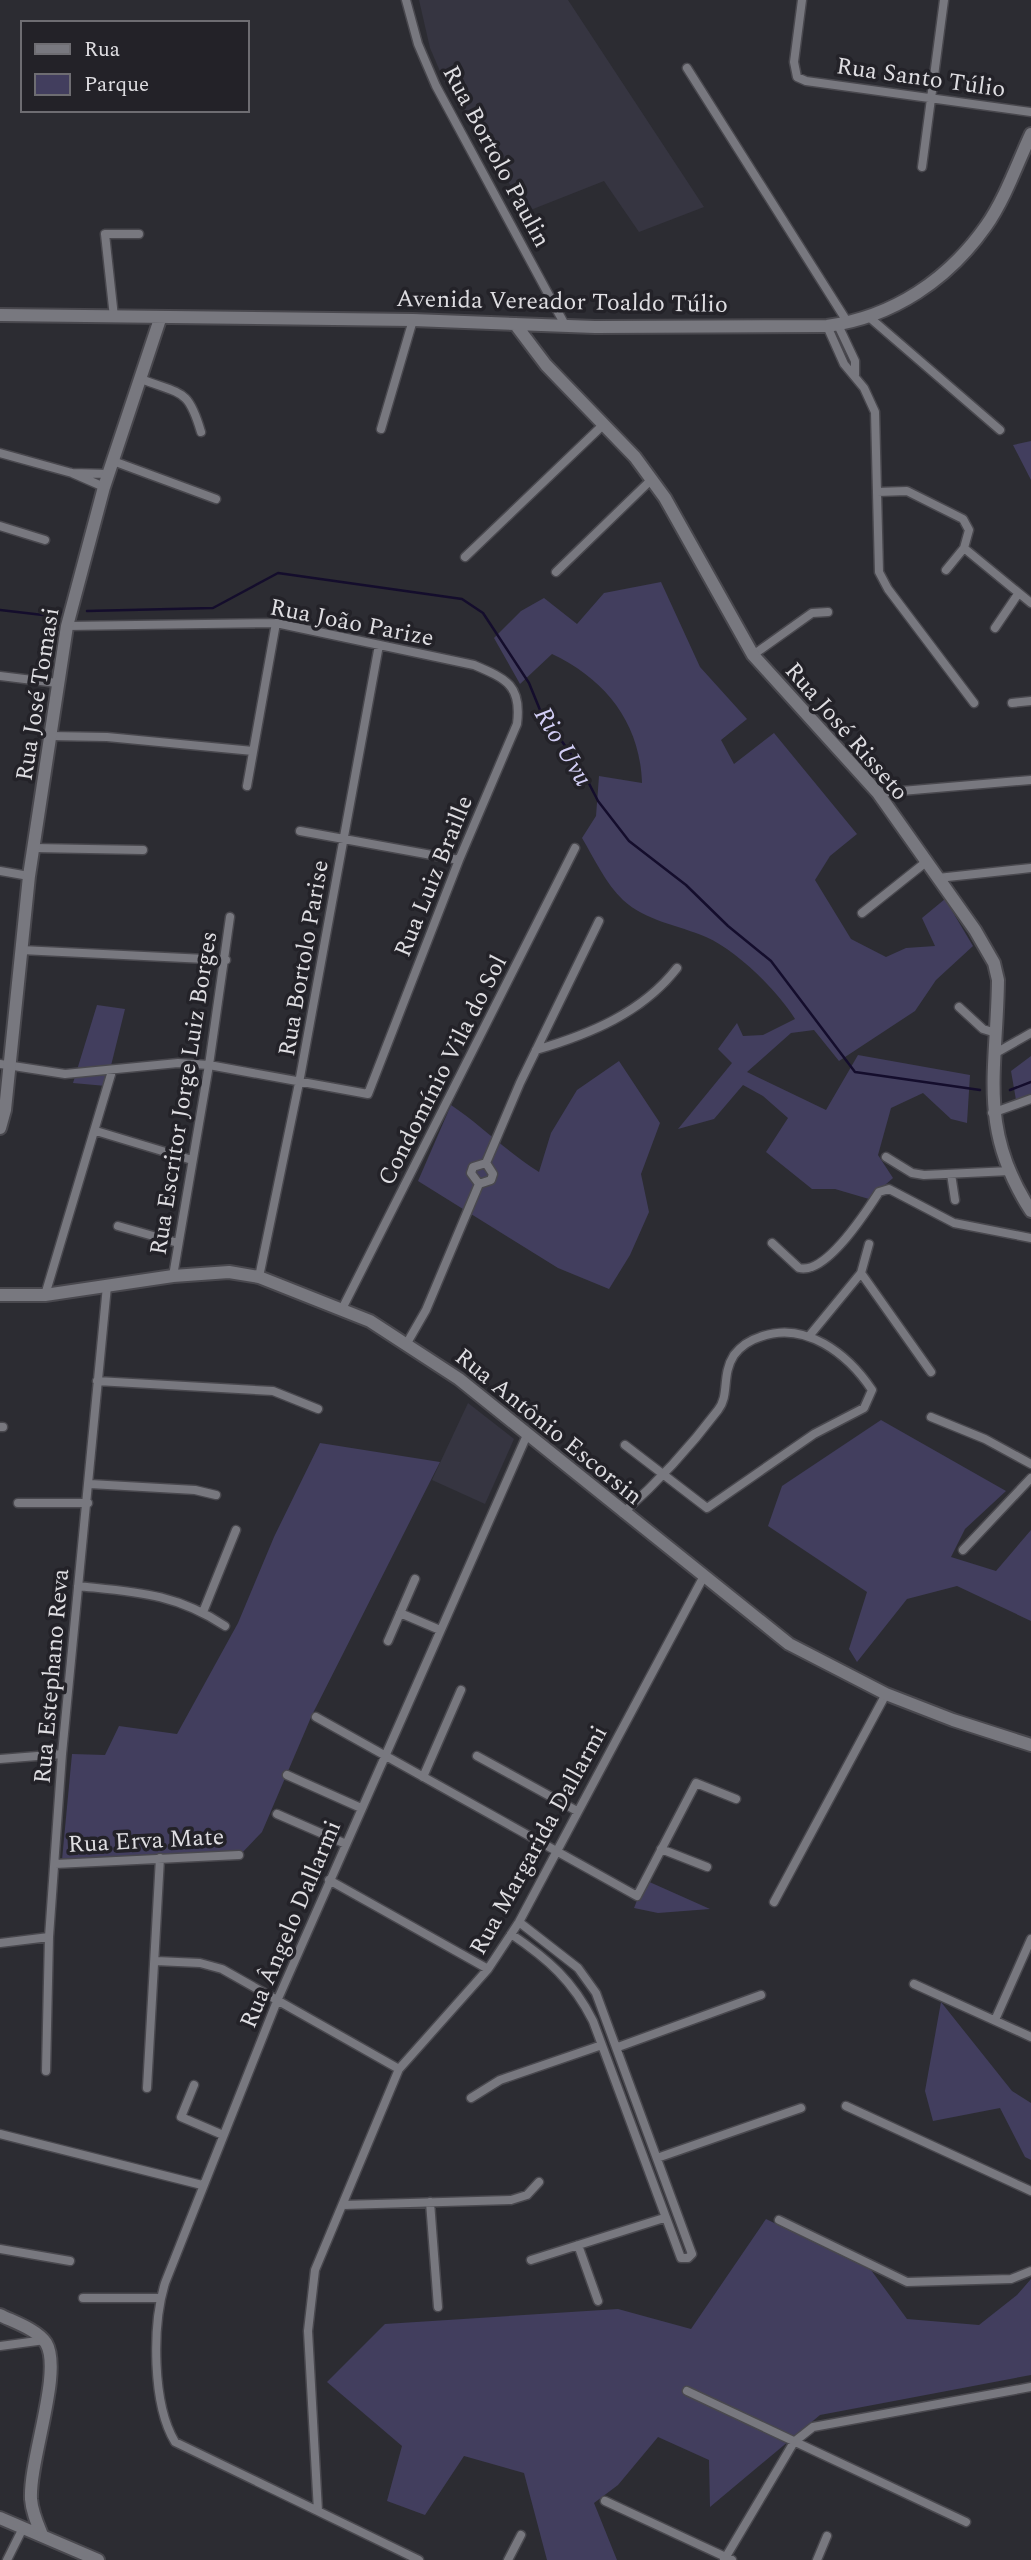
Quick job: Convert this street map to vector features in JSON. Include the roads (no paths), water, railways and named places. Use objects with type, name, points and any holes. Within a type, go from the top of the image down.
[{"type":"main road","name":"Avenida Vereador Toaldo Túlio","points":[[0,315],[413,320],[565,325],[837,325],[897,306],[936,281],[987,224],[1031,134]]},
{"type":"main road","name":"Rua José Tomasi","points":[[0,1128],[4,1065],[29,876],[67,626],[104,487],[160,318]]},
{"type":"main road","name":"Rua José Risseto","points":[[515,324],[546,365],[604,424],[652,479],[678,517],[724,608],[753,655],[878,793],[994,962],[998,980],[992,1113],[999,1146],[1031,1211]]},
{"type":"main road","name":"Rua Antônio Escorsin","points":[[0,1295],[45,1295],[211,1271],[259,1277],[342,1309],[407,1343],[459,1379],[789,1644],[886,1694],[953,1720],[1031,1745]]},
{"type":"main road","points":[[0,2315],[45,2340],[51,2371],[32,2474],[33,2512],[42,2535]]},
{"type":"main road","points":[[12,2523],[33,2512]]},
{"type":"main road","points":[[12,2523],[98,2560]]},
{"type":"street","name":"Rua Bortolo Paulin","points":[[406,0],[418,44],[436,86],[565,325]]},
{"type":"street","name":"Rua Santo Túlio","points":[[802,0],[794,62],[797,76],[806,81],[1031,112]]},
{"type":"street","points":[[922,167],[944,0]]},
{"type":"street","points":[[687,68],[837,325],[855,361],[855,375],[875,412],[879,572],[888,589],[974,703]]},
{"type":"street","points":[[114,317],[105,234],[139,234]]},
{"type":"street","points":[[869,317],[1000,430]]},
{"type":"street","points":[[381,429],[413,320]]},
{"type":"street","points":[[141,379],[187,397],[193,405],[201,432]]},
{"type":"street","points":[[465,557],[604,424]]},
{"type":"street","points":[[0,453],[72,473],[104,487]]},
{"type":"street","points":[[72,473],[111,467],[216,499]]},
{"type":"street","points":[[556,572],[652,479]]},
{"type":"street","points":[[877,492],[906,491],[963,519],[968,530],[964,548],[946,570]]},
{"type":"street","points":[[0,526],[44,540]]},
{"type":"street","points":[[964,548],[1031,604]]},
{"type":"street","points":[[995,628],[1018,594]]},
{"type":"street","points":[[753,655],[812,613],[828,612]]},
{"type":"street","points":[[247,786],[276,623]]},
{"type":"street","name":"Rua João Parize","points":[[67,626],[276,623],[474,665],[502,677]]},
{"type":"street","name":"Rua Bortolo Parise","points":[[259,1277],[299,1083],[379,645]]},
{"type":"street","points":[[0,677],[57,683]]},
{"type":"street","name":"Rua Luiz Braille","points":[[299,1083],[368,1094],[517,724],[520,704],[516,693],[502,677]]},
{"type":"street","points":[[1012,703],[1031,701]]},
{"type":"street","points":[[50,736],[107,737],[253,751]]},
{"type":"street","points":[[878,793],[1031,780]]},
{"type":"street","points":[[300,831],[460,860]]},
{"type":"street","points":[[34,848],[143,850]]},
{"type":"street","name":"Condomínio Vila do Sol","points":[[342,1309],[575,848]]},
{"type":"street","points":[[862,913],[926,862]]},
{"type":"street","points":[[938,878],[1031,867]]},
{"type":"street","points":[[0,871],[29,876]]},
{"type":"street","name":"Rua Escritor Jorge Luiz Borges","points":[[173,1276],[226,960],[230,917]]},
{"type":"street","points":[[479,1184],[473,1180],[473,1167],[486,1163],[536,1050],[599,921]]},
{"type":"street","points":[[21,950],[226,960]]},
{"type":"street","points":[[536,1050],[601,1027],[642,1004],[677,968]]},
{"type":"street","points":[[959,1007],[983,1029],[996,1033]]},
{"type":"street","points":[[994,1054],[1031,1033]]},
{"type":"street","points":[[4,1065],[65,1074],[178,1063],[209,1065],[299,1083]]},
{"type":"street","points":[[45,1295],[112,1071]]},
{"type":"street","points":[[992,1113],[1031,1099]]},
{"type":"street","points":[[96,1131],[192,1160]]},
{"type":"street","points":[[886,1157],[912,1173],[1010,1171]]},
{"type":"street","points":[[407,1343],[426,1310],[479,1184],[491,1180],[491,1167],[486,1163]]},
{"type":"street","points":[[951,1174],[955,1200]]},
{"type":"street","points":[[772,1243],[799,1268],[811,1267],[848,1239],[879,1192],[889,1189],[954,1223],[1031,1238]]},
{"type":"street","points":[[118,1226],[178,1243]]},
{"type":"street","points":[[810,1335],[861,1273],[869,1244]]},
{"type":"street","points":[[861,1273],[931,1372]]},
{"type":"street","name":"Rua Estephano Reva","points":[[46,2071],[49,1937],[62,1754],[107,1286]]},
{"type":"street","points":[[623,1513],[663,1475],[721,1408],[726,1368],[750,1340],[766,1334],[795,1331],[810,1335],[858,1369],[872,1390],[864,1408],[814,1434],[707,1508],[663,1475],[625,1445]]},
{"type":"street","points":[[97,1381],[263,1390],[318,1409]]},
{"type":"street","points":[[932,1417],[985,1439],[1031,1464]]},
{"type":"street","name":"Rua Ângelo Dallarmi","points":[[318,2511],[175,2442],[161,2413],[157,2322],[160,2298],[202,2185],[277,2001],[527,1435]]},
{"type":"street","points":[[963,1550],[1031,1478]]},
{"type":"street","points":[[90,1484],[195,1490],[216,1495]]},
{"type":"street","points":[[18,1503],[88,1503]]},
{"type":"street","points":[[203,1612],[236,1530]]},
{"type":"street","name":"Rua Margarida Dallarmi","points":[[318,2511],[308,2331],[315,2270],[399,2068],[488,1969],[519,1922],[704,1576]]},
{"type":"street","points":[[388,1641],[415,1579]]},
{"type":"street","points":[[78,1586],[153,1594],[184,1602],[225,1626]]},
{"type":"street","points":[[400,1613],[440,1630]]},
{"type":"street","points":[[423,1777],[461,1689]]},
{"type":"street","points":[[774,1902],[886,1694]]},
{"type":"street","points":[[316,1717],[637,1896],[696,1783],[736,1799]]},
{"type":"street","points":[[0,1759],[62,1754]]},
{"type":"street","points":[[477,1756],[577,1811]]},
{"type":"street","points":[[288,1774],[361,1808]]},
{"type":"street","points":[[277,1814],[345,1844]]},
{"type":"street","points":[[660,1849],[707,1867]]},
{"type":"street","name":"Rua Erva Mate","points":[[55,1864],[239,1855]]},
{"type":"street","points":[[147,2088],[160,1858]]},
{"type":"street","points":[[329,1880],[488,1969]]},
{"type":"street","points":[[511,1934],[554,1967],[579,1992],[602,2045],[664,2218],[681,2258],[688,2258],[692,2253],[596,1993],[564,1956],[519,1922]]},
{"type":"street","points":[[0,1943],[49,1937]]},
{"type":"street","points":[[995,2020],[1031,1939]]},
{"type":"street","points":[[554,1967],[564,1956]]},
{"type":"street","points":[[156,1961],[200,1963],[222,1969],[399,2068]]},
{"type":"street","points":[[914,1984],[1031,2037]]},
{"type":"street","points":[[618,2048],[761,1995]]},
{"type":"street","points":[[471,2098],[500,2080],[602,2045]]},
{"type":"street","points":[[194,2085],[181,2117],[223,2136]]},
{"type":"street","points":[[623,2103],[634,2098]]},
{"type":"street","points":[[846,2106],[1031,2191]]},
{"type":"street","points":[[657,2158],[801,2108]]},
{"type":"street","points":[[0,2134],[202,2185]]},
{"type":"street","points":[[343,2205],[511,2200],[527,2194],[539,2182]]},
{"type":"street","points":[[430,2202],[438,2307]]},
{"type":"street","points":[[531,2260],[664,2218]]},
{"type":"street","points":[[779,2220],[907,2282],[1011,2279],[1031,2270]]},
{"type":"street","points":[[578,2245],[597,2301]]},
{"type":"street","points":[[0,2249],[70,2261]]},
{"type":"street","points":[[83,2298],[160,2298]]},
{"type":"street","points":[[0,2346],[45,2340]]},
{"type":"street","points":[[605,2501],[727,2559],[794,2442],[813,2427],[1031,2387]]},
{"type":"street","points":[[687,2391],[966,2522]]},
{"type":"street","points":[[318,2511],[403,2556],[419,2560]]},
{"type":"street","points":[[7,2560],[12,2523]]},
{"type":"street","points":[[508,2560],[521,2535]]},
{"type":"street","points":[[817,2560],[827,2536]]},
{"type":"waterway","name":"Rio Uvu","points":[[87,611],[213,608],[278,573],[462,599],[483,613],[529,683],[540,710],[582,770],[598,801],[629,841],[686,885],[728,926],[771,961],[855,1072],[980,1090]]},
{"type":"waterway","name":"Rio Uvu","points":[[0,610],[43,615],[61,612]]},
{"type":"waterway","name":"Rio Uvu","points":[[1010,1090],[1031,1082]]}]
